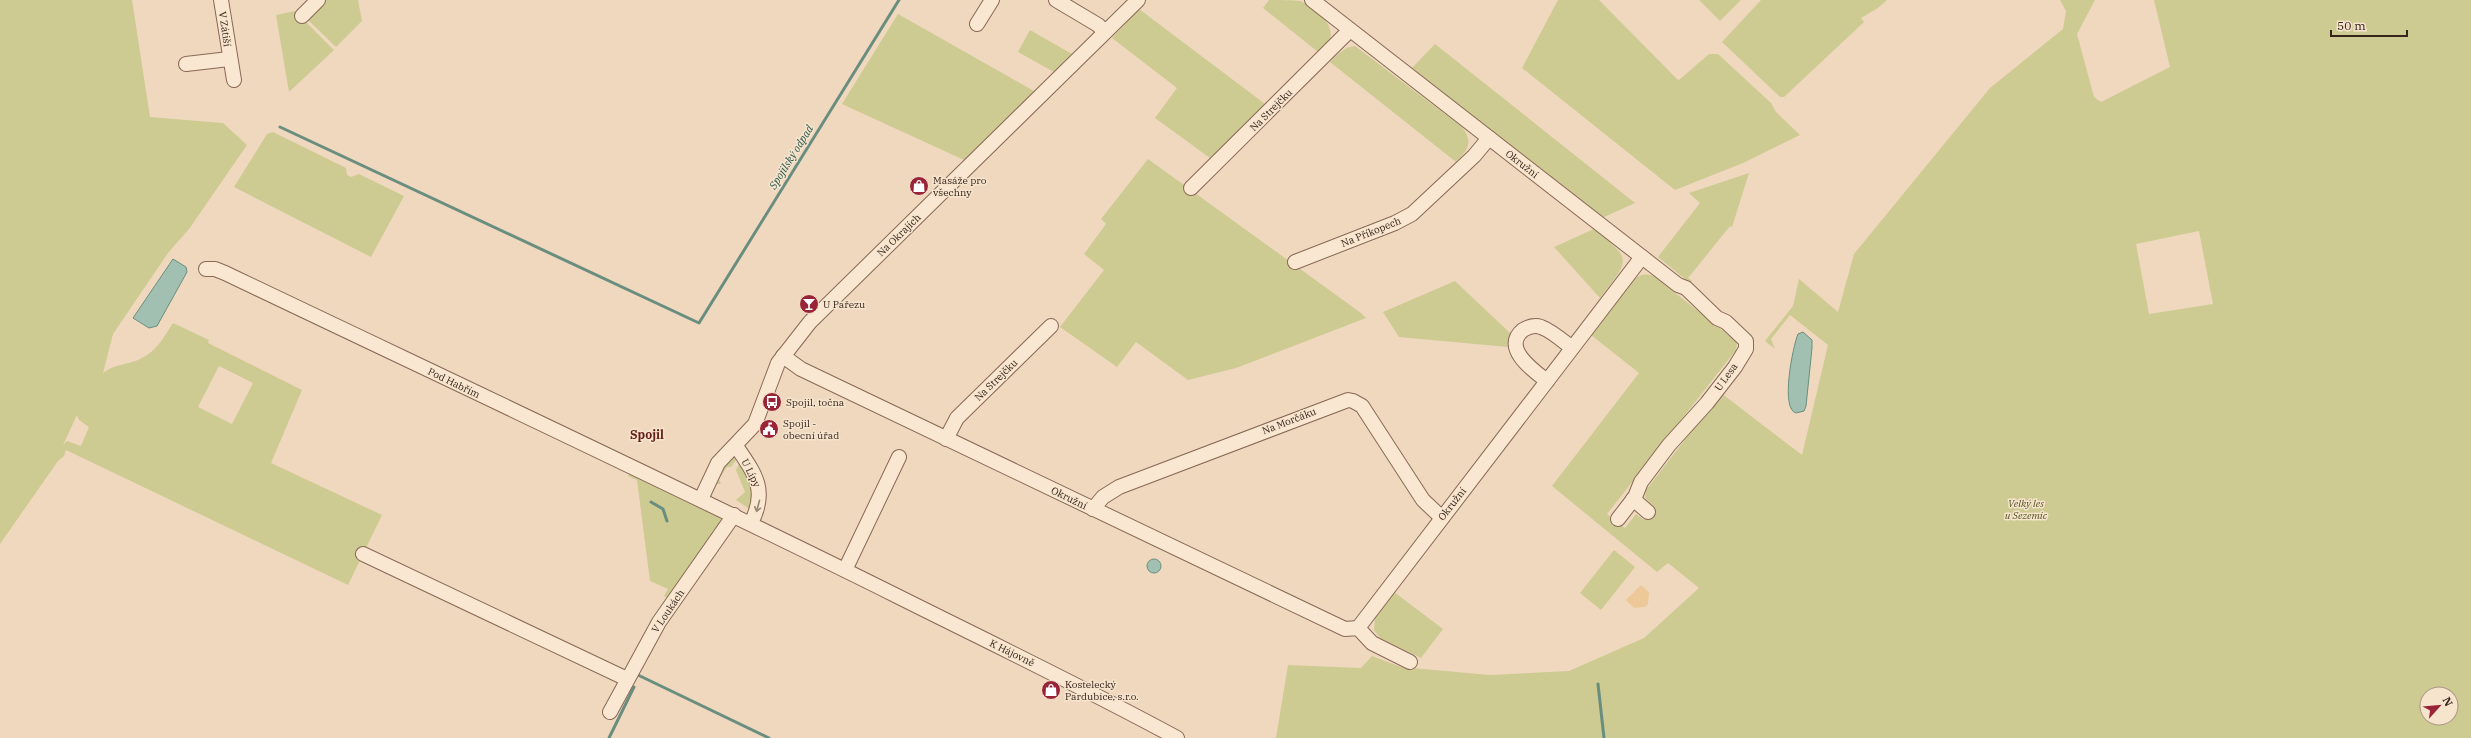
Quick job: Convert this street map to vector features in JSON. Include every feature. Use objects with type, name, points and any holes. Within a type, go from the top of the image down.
[{"type":"street","name":"V Zátiší","points":[[221,0],[229,59],[234,80]]},
{"type":"street","points":[[302,16],[318,0]]},
{"type":"street","points":[[977,24],[992,0]]},
{"type":"street","points":[[1056,0],[1098,25],[1105,32]]},
{"type":"street","name":"Na Okrajích","points":[[701,499],[718,463],[751,430],[759,416],[774,373],[783,356],[818,314],[1138,0]]},
{"type":"street","name":"Okružní","points":[[783,356],[801,369],[1092,510],[1345,629],[1358,628],[1642,257],[1312,0]]},
{"type":"street","name":"Na Strejčku","points":[[1191,188],[1350,30]]},
{"type":"street","name":"V Zátiší","points":[[186,64],[229,59]]},
{"type":"street","name":"Na Příkopech","points":[[1295,262],[1408,216],[1474,156],[1489,138]]},
{"type":"street","name":"U Lesa","points":[[1618,519],[1633,499],[1641,482],[1669,445],[1712,397],[1735,367],[1747,345],[1740,334],[1726,322],[1716,318],[1686,288],[1678,285],[1642,257]]},
{"type":"street","name":"Pod Habřím","points":[[206,269],[215,269],[225,273],[560,434],[701,499]]},
{"type":"street","name":"Na Strejčku","points":[[946,439],[957,418],[1051,326]]},
{"type":"street","points":[[1547,381],[1520,356],[1516,345],[1520,334],[1532,327],[1542,328],[1572,348]]},
{"type":"street","name":"Na Morčáku","points":[[1092,510],[1103,498],[1119,487],[1348,400],[1353,400],[1362,406],[1423,500],[1442,518]]},
{"type":"street","name":"U Lípy","points":[[736,446],[751,470],[760,494],[759,506],[751,523]]},
{"type":"street","points":[[845,570],[899,457]]},
{"type":"street","name":"K Hájovně","points":[[701,499],[1105,698],[1177,738]]},
{"type":"street","points":[[1633,499],[1648,512]]},
{"type":"street","name":"V Loukách","points":[[610,712],[659,622],[734,515]]},
{"type":"street","points":[[363,554],[627,679]]},
{"type":"street","points":[[1358,628],[1372,643],[1410,662]]},
{"type":"green space","points":[[0,0],[132,0],[150,117],[223,123],[247,145],[189,229],[168,253],[113,334],[103,373],[146,356],[159,344],[173,323],[209,340],[208,343],[302,390],[271,463],[382,515],[348,585],[66,450],[64,456],[58,461],[0,544]],"holes":[[[219,366],[253,383],[232,424],[198,407]],[[77,415],[79,420],[89,427],[81,446],[67,441],[63,445]]]},
{"type":"green space","points":[[326,0],[358,0],[362,21],[336,47],[307,19]]},
{"type":"green space","points":[[1269,0],[1300,1],[1311,7],[1322,16],[1326,22],[1331,34],[1330,40],[1318,52],[1263,8]]},
{"type":"green space","points":[[1558,0],[1599,0],[1679,80],[1709,54],[1718,54],[1771,103],[1776,112],[1800,135],[1743,163],[1675,190],[1522,68]]},
{"type":"green space","points":[[1699,0],[1741,0],[1720,21]]},
{"type":"green space","points":[[1761,0],[1887,0],[1878,8],[1861,18],[1864,22],[1784,97],[1780,97],[1722,42]]},
{"type":"green space","name":"Velký les u Sezemic","points":[[2060,0],[2095,0],[2077,34],[2094,97],[2101,102],[2170,67],[2154,0],[2471,0],[2471,738],[1276,738],[1288,665],[1361,668],[1372,656],[1401,667],[1490,675],[1569,671],[1644,638],[1699,588],[1668,563],[1657,572],[1552,486],[1639,373],[1591,335],[1633,280],[1641,275],[1649,275],[1655,277],[1737,342],[1736,350],[1607,514],[1625,528],[1636,514],[1644,520],[1654,507],[1645,498],[1646,490],[1721,393],[1802,455],[1828,345],[1790,315],[1771,339],[1775,349],[1765,341],[1793,306],[1799,279],[1838,312],[1854,254],[1990,88],[2063,29],[2066,11]],"holes":[[[2199,231],[2213,304],[2149,314],[2136,244]]]},
{"type":"green space","points":[[1139,9],[1265,104],[1210,158],[1155,118],[1177,88],[1112,38]]},
{"type":"green space","points":[[295,11],[334,50],[289,92],[276,15]]},
{"type":"green space","points":[[898,14],[1034,91],[964,160],[842,104]]},
{"type":"green space","points":[[1030,30],[1072,54],[1054,72],[1018,52]]},
{"type":"green space","points":[[1435,44],[1635,203],[1602,218],[1412,68]]},
{"type":"green space","points":[[1355,46],[1462,127],[1468,137],[1468,145],[1467,149],[1456,162],[1330,62],[1344,49]]},
{"type":"green space","points":[[273,132],[346,168],[347,175],[351,177],[359,174],[404,196],[371,257],[234,187],[267,134]]},
{"type":"green space","points":[[1148,159],[1366,318],[1236,368],[1188,380],[1136,342],[1117,367],[1060,327],[1104,270],[1084,254],[1106,224],[1101,219]]},
{"type":"green space","points":[[1749,173],[1732,227],[1730,226],[1688,278],[1692,281],[1690,283],[1658,257],[1700,203],[1689,193]]},
{"type":"green space","points":[[1594,229],[1616,248],[1621,254],[1623,260],[1622,267],[1600,298],[1554,247]]},
{"type":"green space","points":[[1455,281],[1511,334],[1508,347],[1399,337],[1383,312]]},
{"type":"green space","points":[[732,455],[739,456],[731,467],[727,467],[719,479],[721,484],[713,484],[718,473]]},
{"type":"green space","points":[[741,460],[753,482],[751,510],[736,500],[745,492],[736,470]]},
{"type":"green space","points":[[630,471],[722,518],[723,524],[718,533],[711,536],[680,579],[682,584],[669,599],[664,596],[668,589],[650,581],[637,480],[628,476]]},
{"type":"green space","points":[[1614,550],[1635,567],[1601,610],[1580,593]]},
{"type":"green space","points":[[1394,592],[1443,629],[1421,658],[1380,638],[1374,630],[1375,618]]},
{"type":"sand","points":[[1641,585],[1649,592],[1648,604],[1645,607],[1634,608],[1626,600]]},
{"type":"shaded area","points":[[173,259],[186,267],[187,272],[157,326],[149,328],[133,318]]},
{"type":"shaded area","points":[[1803,332],[1812,340],[1812,348],[1806,406],[1804,411],[1796,413],[1791,409],[1789,401],[1789,376],[1798,334]]},
{"type":"shaded area","points":[[1154,559],[1159,561],[1161,566],[1159,571],[1154,573],[1149,571],[1147,566],[1149,561]]},
{"type":"waterway","points":[[280,127],[699,323],[899,0]]},
{"type":"waterway","points":[[651,502],[663,509],[667,521]]},
{"type":"waterway","points":[[638,675],[769,738]]},
{"type":"waterway","points":[[1598,684],[1604,738]]},
{"type":"waterway","name":"Spojilský odpad","points":[[609,738],[634,687]]},
{"type":"place","name":"Masáže pro všechny","points":[[919,186]]},
{"type":"place","name":"U Pařezu","points":[[809,304]]},
{"type":"place","name":"Spojil, točna","points":[[772,402]]},
{"type":"place","name":"Spojil - obecní úřad","points":[[769,429]]},
{"type":"place","name":"Kostelecký Pardubice, s.r.o.","points":[[1051,690]]},
{"type":"district","name":"Spojil","points":[[647,434]]}]
